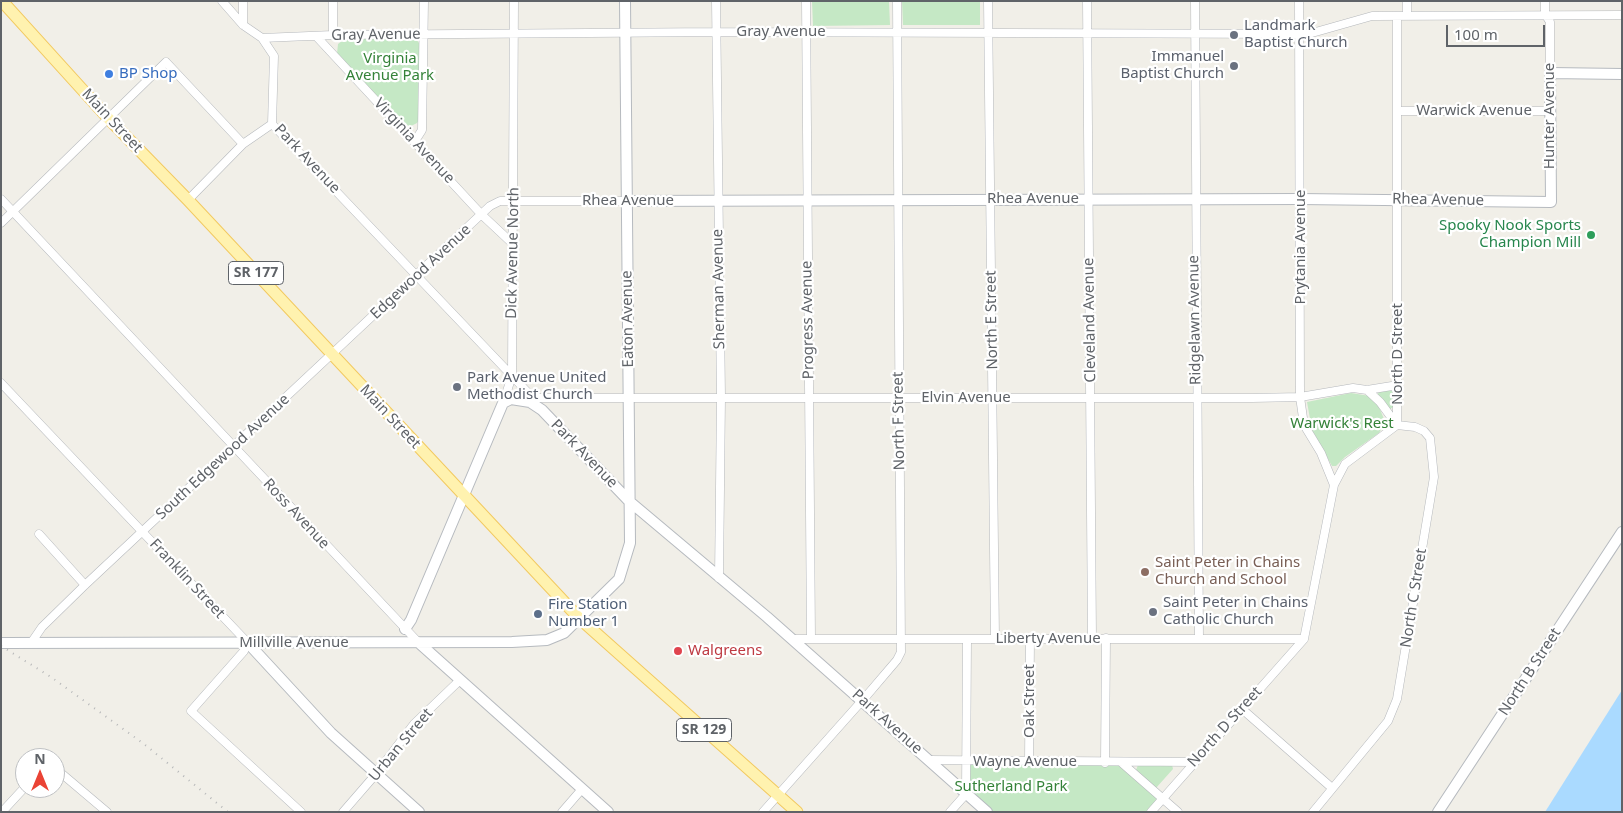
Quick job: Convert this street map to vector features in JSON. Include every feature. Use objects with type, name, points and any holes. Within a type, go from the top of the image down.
[{"type":"main road","name":"Main Street","points":[[2,1],[108,118],[188,200],[579,618],[797,812]]},
{"type":"main road","name":"Eaton Avenue","points":[[579,618],[621,574],[630,543],[625,1]]},
{"type":"main road","points":[[1550,74],[1622,74]]},
{"type":"main road","name":"Hunter Avenue","points":[[1550,74],[1551,202]]},
{"type":"main road","name":"Rhea Avenue","points":[[626,201],[1300,199],[1551,202]]},
{"type":"main road","points":[[503,403],[511,399],[522,399],[542,410]]},
{"type":"main road","name":"Dick Avenue North","points":[[405,628],[412,620],[503,403]]},
{"type":"main road","name":"Park Avenue","points":[[542,410],[629,501],[862,699],[987,812]]},
{"type":"main road","name":"North B Street","points":[[1438,812],[1622,532]]},
{"type":"main road","name":"Millville Avenue","points":[[1,643],[548,640],[564,633],[579,618]]},
{"type":"main road","name":"Franklin Street","points":[[247,642],[331,732],[419,812]]},
{"type":"main road","name":"Ross Avenue","points":[[418,642],[608,812]]},
{"type":"street","name":"Park Avenue","points":[[222,1],[243,25],[262,38],[274,56],[272,124],[512,376],[542,410]]},
{"type":"street","points":[[243,1],[243,25]]},
{"type":"street","points":[[333,1],[333,35]]},
{"type":"street","points":[[414,141],[422,130],[424,1]]},
{"type":"street","name":"Dick Avenue North","points":[[503,403],[512,376],[514,1]]},
{"type":"street","name":"Sherman Avenue","points":[[716,1],[717,200],[721,398],[720,578]]},
{"type":"street","name":"Progress Avenue","points":[[806,1],[806,200],[811,639]]},
{"type":"street","name":"North F Street","points":[[763,812],[897,660],[902,639],[897,1]]},
{"type":"street","name":"North E Street","points":[[988,1],[995,639]]},
{"type":"street","name":"Cleveland Avenue","points":[[1087,1],[1092,638]]},
{"type":"street","name":"Ridgelawn Avenue","points":[[1195,1],[1194,200],[1198,639]]},
{"type":"street","name":"Prytania Avenue","points":[[1299,1],[1300,397],[1304,425],[1321,453],[1334,485]]},
{"type":"street","points":[[1406,15],[1407,1]]},
{"type":"street","name":"Hunter Avenue","points":[[1545,1],[1545,14],[1550,22],[1550,74]]},
{"type":"street","name":"Gray Avenue","points":[[262,38],[333,35],[716,32],[1300,34],[1312,33],[1372,16],[1622,15]]},
{"type":"street","name":"North D Street","points":[[1151,812],[1304,639],[1334,485],[1345,464],[1398,425],[1397,16]]},
{"type":"street","name":"Virginia Avenue","points":[[316,36],[482,215],[513,244]]},
{"type":"street","points":[[1,223],[166,62],[243,144]]},
{"type":"street","name":"Warwick Avenue","points":[[1398,111],[1550,111]]},
{"type":"street","points":[[188,200],[243,144],[272,124]]},
{"type":"street","name":"Ross Avenue","points":[[1,199],[418,642]]},
{"type":"street","name":"Rhea Avenue","points":[[514,200],[626,201]]},
{"type":"street","name":"Edgewood Avenue","points":[[332,355],[490,206],[500,201],[514,200]]},
{"type":"street","name":"South Edgewood Avenue","points":[[31,643],[42,627],[85,584],[332,355]]},
{"type":"street","name":"Franklin Street","points":[[1,383],[247,642]]},
{"type":"street","name":"Elvin Avenue","points":[[532,398],[1300,397],[1353,388],[1367,390],[1398,385]]},
{"type":"street","points":[[1367,390],[1380,402],[1398,425]]},
{"type":"street","name":"North C Street","points":[[1313,812],[1388,721],[1397,699],[1401,681],[1434,476],[1430,438],[1424,431],[1415,427],[1398,425]]},
{"type":"street","points":[[39,534],[85,584]]},
{"type":"street","points":[[1105,763],[1106,638]]},
{"type":"street","name":"Liberty Avenue","points":[[792,639],[1304,639]]},
{"type":"street","name":"Oak Street","points":[[1030,639],[1030,762]]},
{"type":"street","points":[[950,812],[966,794],[966,640]]},
{"type":"street","points":[[247,642],[244,651],[191,711],[301,812]]},
{"type":"street","name":"Urban Street","points":[[343,812],[376,774],[414,724],[460,680]]},
{"type":"street","points":[[1242,709],[1332,788]]},
{"type":"street","name":"Wayne Avenue","points":[[929,760],[966,762],[1194,762]]},
{"type":"street","points":[[1122,763],[1178,812]]},
{"type":"street","points":[[65,776],[107,812]]},
{"type":"street","points":[[562,812],[582,789]]},
{"type":"street","points":[[2,812],[15,798]]},
{"type":"green space","points":[[812,1],[889,1],[890,25],[813,26]]},
{"type":"green space","points":[[902,1],[980,1],[980,25],[903,25]]},
{"type":"green space","name":"Virginia Avenue Park","points":[[346,38],[416,39],[419,43],[420,118],[417,123],[411,126],[404,125],[337,54],[338,44]]},
{"type":"green space","points":[[1391,390],[1395,393],[1393,407],[1389,410],[1377,395],[1379,392]]},
{"type":"green space","name":"Warwick's Rest","points":[[1351,393],[1370,396],[1379,407],[1384,419],[1383,426],[1379,433],[1345,457],[1336,466],[1332,466],[1312,430],[1307,402]]},
{"type":"green space","name":"Sutherland Park","points":[[966,761],[1122,763],[1162,798],[1151,812],[987,812],[966,794]]},
{"type":"green space","points":[[1138,765],[1172,765],[1173,769],[1156,788],[1136,770]]},
{"type":"water","points":[[1622,690],[1622,812],[1545,812]]},
{"type":"railway","points":[[1,646],[51,677],[144,744],[228,812]]},
{"type":"place","name":"Landmark Baptist Church","points":[[1234,35]]},
{"type":"place","name":"Immanuel Baptist Church","points":[[1234,66]]},
{"type":"place","name":"BP Shop","points":[[109,74]]},
{"type":"place","name":"Spooky Nook Sports Champion Mill","points":[[1591,235]]},
{"type":"place","name":"Park Avenue United Methodist Church","points":[[457,387]]},
{"type":"place","name":"Saint Peter in Chains Church and School","points":[[1145,572]]},
{"type":"place","name":"Saint Peter in Chains Catholic Church","points":[[1153,612]]},
{"type":"place","name":"Fire Station Number 1","points":[[538,614]]},
{"type":"place","name":"Walgreens","points":[[678,651]]}]
